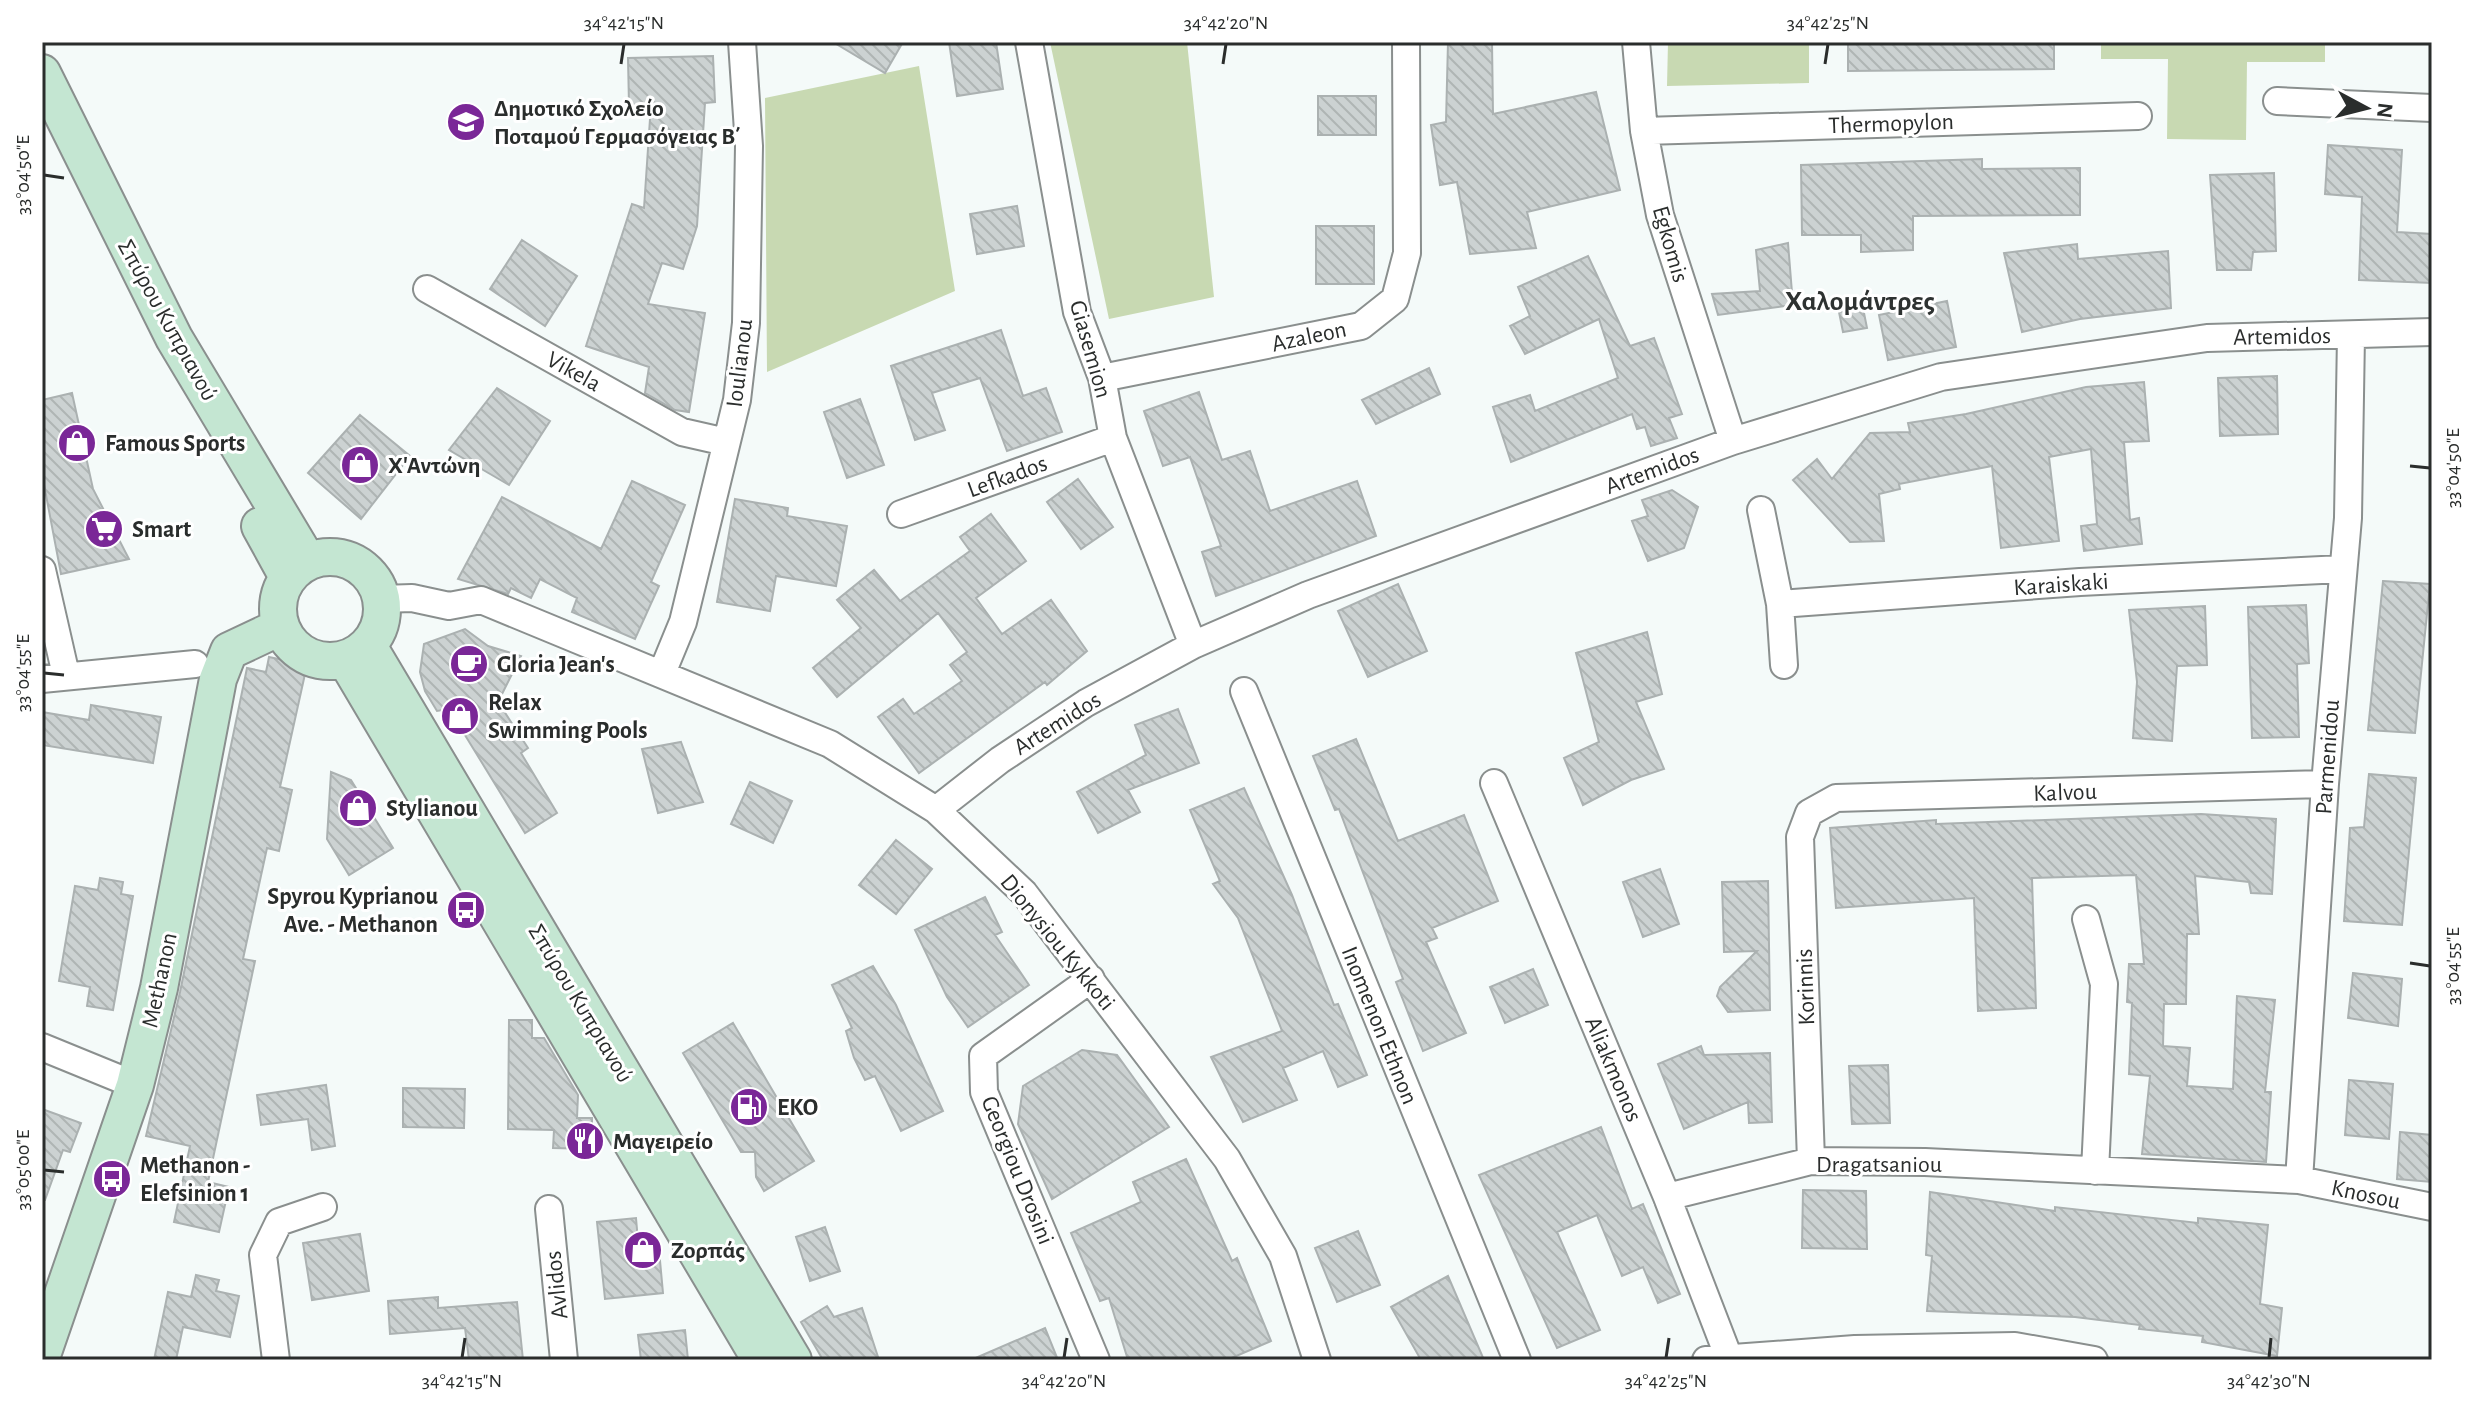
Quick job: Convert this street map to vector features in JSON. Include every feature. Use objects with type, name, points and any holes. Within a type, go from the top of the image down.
[{"type":"main road","name":"Σπύρου Κυπριανού","points":[[42,73],[174,338],[298,568]]},
{"type":"main road","name":"Σπύρου Κυπριανού","points":[[42,113],[158,345],[298,568]]},
{"type":"main road","points":[[333,556],[350,560],[376,583],[382,599],[378,632],[357,653],[319,661],[302,654],[289,642],[280,627],[280,592],[298,568],[333,556]]},
{"type":"main road","name":"Methanon","points":[[42,1355],[135,1085],[159,988],[218,679],[229,651],[280,627]]},
{"type":"main road","name":"Σπύρου Κυπριανού","points":[[357,653],[761,1360]]},
{"type":"main road","name":"Σπύρου Κυπριανού","points":[[357,653],[793,1360]]},
{"type":"street","name":"Ioulianou","points":[[662,673],[683,622],[737,400],[746,323],[749,146],[742,42]]},
{"type":"street","name":"Giasemion","points":[[1029,42],[1077,312],[1102,378],[1113,438],[1193,645]]},
{"type":"street","name":"Azaleon","points":[[1102,378],[1361,326],[1395,299],[1407,253],[1406,42]]},
{"type":"street","name":"Egkomis","points":[[1636,42],[1644,131],[1660,215],[1733,441]]},
{"type":"street","points":[[2277,101],[2432,108]]},
{"type":"street","name":"Thermopylon","points":[[1644,131],[2138,116]]},
{"type":"street","name":"Vikela","points":[[427,289],[682,432],[726,442]]},
{"type":"street","name":"Artemidos","points":[[936,810],[1000,760],[1086,703],[1193,645],[1308,595],[1733,441],[1941,377],[2207,338],[2432,332]]},
{"type":"street","name":"Parmenidou","points":[[2299,1180],[2325,784],[2348,518],[2351,335]]},
{"type":"street","name":"Lefkados","points":[[901,514],[1113,438]]},
{"type":"street","points":[[1761,510],[1780,604],[1784,665]]},
{"type":"street","name":"Karaiskaki","points":[[1780,604],[2080,582],[2342,569]]},
{"type":"street","points":[[42,570],[54,677],[195,664]]},
{"type":"street","name":"Dionysiou Kykkoti","points":[[382,599],[412,598],[449,606],[481,600],[830,744],[936,810],[1024,893],[1227,1159],[1283,1256],[1317,1360]]},
{"type":"street","name":"Inomenon Ethnon","points":[[1244,691],[1517,1360]]},
{"type":"street","name":"Aliakmonos","points":[[1494,783],[1667,1197],[1718,1359]]},
{"type":"street","name":"Kalvou","points":[[1809,813],[1836,798],[2325,784]]},
{"type":"street","name":"Korinnis","points":[[1809,813],[1800,837],[1811,1161]]},
{"type":"street","points":[[2086,919],[2104,984],[2095,1171]]},
{"type":"street","name":"Georgiou Drosini","points":[[1091,979],[983,1056],[984,1092],[1096,1360]]},
{"type":"street","points":[[42,1047],[135,1085]]},
{"type":"street","name":"Dragatsaniou","points":[[1667,1197],[1811,1161],[1925,1162],[2299,1180]]},
{"type":"street","name":"Knosou","points":[[2299,1180],[2432,1207]]},
{"type":"street","points":[[276,1360],[263,1255],[279,1222],[323,1207]]},
{"type":"street","name":"Avlidos","points":[[549,1209],[564,1360]]},
{"type":"street","points":[[1718,1359],[1855,1349],[2015,1346],[2094,1360]]},
{"type":"green space","points":[[1050,42],[1187,42],[1214,297],[1109,319]]},
{"type":"green space","points":[[1668,42],[1809,42],[1809,83],[1667,86]]},
{"type":"green space","points":[[2101,42],[2325,42],[2325,62],[2247,62],[2246,140],[2167,139],[2168,59],[2101,59]]},
{"type":"green space","points":[[919,66],[955,291],[767,372],[765,98]]},
{"type":"building","points":[[833,42],[903,42],[885,73]]},
{"type":"building","points":[[949,42],[996,42],[1003,89],[957,96]]},
{"type":"building","points":[[1448,42],[1492,42],[1493,114],[1596,92],[1620,190],[1527,212],[1536,248],[1470,254],[1457,182],[1440,185],[1431,125],[1446,122]]},
{"type":"building","points":[[1848,42],[2054,42],[2054,69],[1848,71]]},
{"type":"building","points":[[713,56],[715,102],[705,103],[697,226],[683,269],[662,263],[648,304],[705,313],[689,412],[675,410],[645,393],[649,367],[586,346],[632,204],[644,208],[651,104],[629,105],[628,58]]},
{"type":"building","points":[[1318,96],[1376,96],[1376,135],[1318,135]]},
{"type":"building","points":[[2328,145],[2402,150],[2397,232],[2432,234],[2432,283],[2359,280],[2362,197],[2325,194]]},
{"type":"building","points":[[1982,159],[1982,169],[2080,168],[2080,215],[1913,216],[1913,250],[1861,252],[1861,235],[1802,235],[1801,165]]},
{"type":"building","points":[[2274,173],[2276,251],[2253,252],[2251,270],[2217,270],[2210,175]]},
{"type":"building","points":[[1017,206],[1024,246],[977,254],[970,214]]},
{"type":"building","points":[[1316,226],[1374,226],[1374,284],[1316,284]]},
{"type":"building","points":[[522,240],[577,276],[545,326],[490,289]]},
{"type":"building","points":[[1788,243],[1793,305],[1718,315],[1712,294],[1760,291],[1756,250]]},
{"type":"building","points":[[2077,244],[2078,259],[2168,251],[2171,308],[2080,319],[2022,332],[2004,253]]},
{"type":"building","points":[[1588,256],[1630,346],[1654,338],[1682,414],[1669,418],[1677,438],[1651,446],[1645,427],[1637,429],[1632,414],[1511,462],[1493,407],[1530,395],[1535,411],[1618,378],[1599,319],[1525,354],[1510,326],[1530,316],[1518,287]]},
{"type":"building","points":[[1947,301],[1956,347],[1888,360],[1879,315]]},
{"type":"building","points":[[1863,308],[1867,328],[1843,332],[1839,312]]},
{"type":"building","points":[[1001,330],[1023,396],[1046,388],[1062,432],[1007,451],[980,378],[932,393],[945,430],[915,440],[891,366]]},
{"type":"building","points":[[1429,368],[1440,394],[1376,424],[1362,400]]},
{"type":"building","points":[[2277,376],[2278,434],[2220,436],[2218,378]]},
{"type":"building","points":[[2144,382],[2149,441],[2124,442],[2130,520],[2139,518],[2142,544],[2084,551],[2081,526],[2097,524],[2091,449],[2049,457],[2059,541],[2001,548],[1992,466],[1899,484],[1900,489],[1879,494],[1884,541],[1850,542],[1793,480],[1817,459],[1832,479],[1870,433],[1910,432],[1908,423],[1966,414],[2086,387]]},
{"type":"building","points":[[497,388],[550,421],[509,485],[449,450]]},
{"type":"building","points":[[1199,392],[1222,460],[1250,451],[1270,511],[1357,481],[1376,536],[1216,596],[1202,552],[1221,546],[1190,457],[1163,466],[1144,411]]},
{"type":"building","points":[[72,393],[93,489],[129,559],[61,574],[42,474],[42,400]]},
{"type":"building","points":[[860,399],[884,465],[847,478],[824,412]]},
{"type":"building","name":"Χ'Αντώνη","points":[[360,415],[410,456],[361,519],[308,473]]},
{"type":"building","points":[[1078,479],[1113,527],[1081,549],[1047,502]]},
{"type":"building","points":[[632,481],[685,505],[651,582],[659,586],[635,639],[572,612],[577,598],[540,579],[531,598],[511,588],[508,594],[458,579],[502,497],[601,549]]},
{"type":"building","points":[[1672,490],[1698,507],[1684,548],[1648,561],[1632,521],[1648,516],[1642,500]]},
{"type":"building","points":[[735,499],[788,508],[787,516],[847,526],[836,586],[776,576],[770,611],[717,602]]},
{"type":"building","points":[[991,514],[1026,561],[976,598],[1002,634],[1051,600],[1087,651],[1047,685],[1045,682],[919,773],[878,717],[903,699],[914,714],[962,681],[950,665],[967,652],[938,613],[837,697],[813,668],[861,628],[837,600],[874,570],[900,601],[970,551],[960,537]]},
{"type":"building","points":[[2383,581],[2430,584],[2415,733],[2368,730]]},
{"type":"building","points":[[1398,584],[1427,651],[1368,677],[1338,611]]},
{"type":"building","points":[[2306,605],[2309,663],[2297,664],[2299,737],[2252,738],[2248,607]]},
{"type":"building","points":[[2205,606],[2207,665],[2177,666],[2172,741],[2133,738],[2137,682],[2129,610]]},
{"type":"building","points":[[465,629],[488,646],[521,656],[498,702],[528,748],[521,753],[557,813],[525,833],[449,709],[437,711],[425,691],[420,672],[424,644]]},
{"type":"building","points":[[1647,632],[1662,694],[1636,702],[1664,769],[1631,780],[1583,805],[1564,758],[1599,742],[1576,653]]},
{"type":"building","points":[[269,657],[307,665],[280,787],[292,790],[279,851],[267,848],[243,959],[255,961],[208,1182],[229,1187],[219,1232],[174,1222],[190,1146],[146,1136],[180,992],[247,668],[266,672]]},
{"type":"building","points":[[91,705],[161,717],[153,763],[42,745],[42,712],[89,720]]},
{"type":"building","points":[[1178,709],[1199,763],[1128,790],[1140,812],[1098,833],[1077,792],[1146,755],[1135,725]]},
{"type":"building","points":[[1356,739],[1398,841],[1464,815],[1498,901],[1432,928],[1437,938],[1426,942],[1466,1033],[1423,1051],[1396,982],[1403,979],[1339,809],[1335,810],[1313,756]]},
{"type":"building","points":[[681,742],[703,802],[658,813],[642,749]]},
{"type":"building","points":[[331,772],[351,780],[393,848],[349,875],[327,839]]},
{"type":"building","points":[[2369,774],[2416,778],[2402,925],[2344,921],[2350,828],[2364,827]]},
{"type":"building","points":[[750,782],[792,801],[773,843],[731,824]]},
{"type":"building","points":[[1244,788],[1292,895],[1334,1005],[1338,1004],[1367,1075],[1338,1087],[1323,1051],[1283,1068],[1297,1100],[1243,1122],[1211,1057],[1282,1031],[1238,918],[1213,884],[1220,881],[1190,810]]},
{"type":"building","points":[[2201,814],[2276,819],[2272,894],[2251,893],[2249,882],[2195,876],[2199,934],[2187,934],[2186,1004],[2164,1004],[2163,1046],[2190,1048],[2187,1086],[2233,1089],[2237,996],[2275,1000],[2265,1092],[2271,1092],[2266,1162],[2142,1154],[2150,1076],[2129,1074],[2132,1003],[2127,1002],[2129,964],[2144,964],[2136,875],[2032,878],[2036,1008],[1978,1011],[1974,898],[1836,908],[1830,828],[1936,820],[1936,824]]},
{"type":"building","points":[[896,840],[932,869],[896,914],[859,885]]},
{"type":"building","points":[[1660,869],[1679,924],[1643,937],[1623,882]]},
{"type":"building","points":[[100,878],[123,882],[121,894],[133,896],[113,1010],[87,1006],[90,987],[59,981],[75,886],[98,890]]},
{"type":"building","points":[[1768,881],[1770,1010],[1728,1012],[1717,996],[1720,987],[1757,951],[1724,952],[1722,882]]},
{"type":"building","points":[[985,897],[1002,932],[995,935],[1029,985],[968,1027],[947,997],[915,930]]},
{"type":"building","points":[[873,966],[896,1005],[943,1111],[901,1131],[875,1076],[865,1080],[854,1058],[846,1031],[852,1028],[832,985]]},
{"type":"building","points":[[1533,969],[1548,1005],[1505,1023],[1490,987]]},
{"type":"building","points":[[2353,973],[2402,979],[2398,1026],[2348,1018]]},
{"type":"building","points":[[509,1020],[532,1020],[532,1038],[544,1038],[578,1095],[577,1118],[592,1118],[592,1149],[553,1148],[554,1130],[508,1129]]},
{"type":"building","name":"EKO","points":[[733,1023],[814,1161],[764,1191],[756,1177],[755,1152],[741,1152],[683,1053]]},
{"type":"building","points":[[1701,1046],[1704,1055],[1770,1053],[1772,1122],[1749,1123],[1748,1102],[1684,1129],[1658,1064]]},
{"type":"building","points":[[1082,1050],[1117,1055],[1169,1127],[1052,1199],[1018,1124],[1023,1086]]},
{"type":"building","points":[[1888,1065],[1890,1123],[1852,1124],[1849,1066]]},
{"type":"building","points":[[2349,1080],[2393,1084],[2389,1139],[2345,1135]]},
{"type":"building","points":[[326,1085],[335,1146],[312,1150],[308,1119],[261,1125],[257,1095]]},
{"type":"building","points":[[403,1088],[465,1089],[464,1128],[403,1127]]},
{"type":"building","points":[[42,1109],[81,1123],[70,1152],[63,1150],[45,1200],[42,1200]]},
{"type":"building","points":[[1601,1127],[1632,1209],[1643,1204],[1680,1294],[1658,1303],[1643,1267],[1622,1276],[1597,1215],[1557,1232],[1600,1330],[1557,1348],[1479,1175]]},
{"type":"building","points":[[2400,1132],[2432,1135],[2432,1182],[2397,1179]]},
{"type":"building","points":[[1186,1159],[1232,1261],[1237,1258],[1271,1341],[1227,1360],[1128,1360],[1109,1298],[1100,1301],[1071,1233],[1141,1202],[1133,1182]]},
{"type":"building","points":[[1803,1190],[1866,1191],[1867,1249],[1802,1248]]},
{"type":"building","points":[[1930,1192],[2055,1211],[2055,1207],[2198,1223],[2198,1218],[2268,1225],[2260,1304],[2282,1308],[2277,1356],[2202,1342],[2203,1336],[2139,1329],[2140,1325],[2075,1317],[1927,1311],[1932,1256],[1926,1255]]},
{"type":"building","points":[[636,1218],[638,1241],[658,1239],[663,1293],[605,1299],[597,1222]]},
{"type":"building","points":[[825,1227],[840,1271],[810,1281],[796,1237]]},
{"type":"building","points":[[1358,1231],[1380,1285],[1337,1302],[1315,1248]]},
{"type":"building","points":[[360,1234],[369,1291],[312,1300],[303,1243]]},
{"type":"building","points":[[196,1275],[219,1280],[216,1291],[239,1296],[230,1337],[183,1327],[176,1360],[154,1360],[168,1292],[191,1297]]},
{"type":"building","points":[[1448,1276],[1484,1360],[1421,1360],[1391,1307]]},
{"type":"building","points":[[438,1297],[438,1308],[517,1302],[523,1360],[469,1360],[465,1328],[390,1334],[388,1301]]},
{"type":"building","points":[[827,1306],[834,1317],[862,1308],[879,1360],[823,1360],[801,1322]]},
{"type":"building","points":[[1045,1328],[1058,1360],[971,1360]]},
{"type":"building","points":[[685,1330],[688,1360],[641,1360],[638,1335]]},
{"type":"place","name":"Δημοτικό Σχολείο Ποταμού Γερμασόγειας Β΄","points":[[466,122]]},
{"type":"place","name":"Famous Sports","points":[[77,443]]},
{"type":"place","name":"Χ'Αντώνη","points":[[360,465]]},
{"type":"place","name":"Smart","points":[[104,529]]},
{"type":"place","name":"Gloria Jean's","points":[[469,664]]},
{"type":"place","name":"Relax Swimming Pools","points":[[460,716]]},
{"type":"place","name":"Stylianou","points":[[358,808]]},
{"type":"place","name":"Spyrou Kyprianou Ave. - Methanon","points":[[466,910]]},
{"type":"place","name":"EKO","points":[[749,1107]]},
{"type":"place","name":"Μαγειρείο","points":[[585,1141]]},
{"type":"place","name":"Methanon - Elefsinion 1","points":[[112,1179]]},
{"type":"place","name":"Ζορπάς","points":[[643,1250]]},
{"type":"district","name":"Χαλομάντρες","points":[[1860,300]]}]
